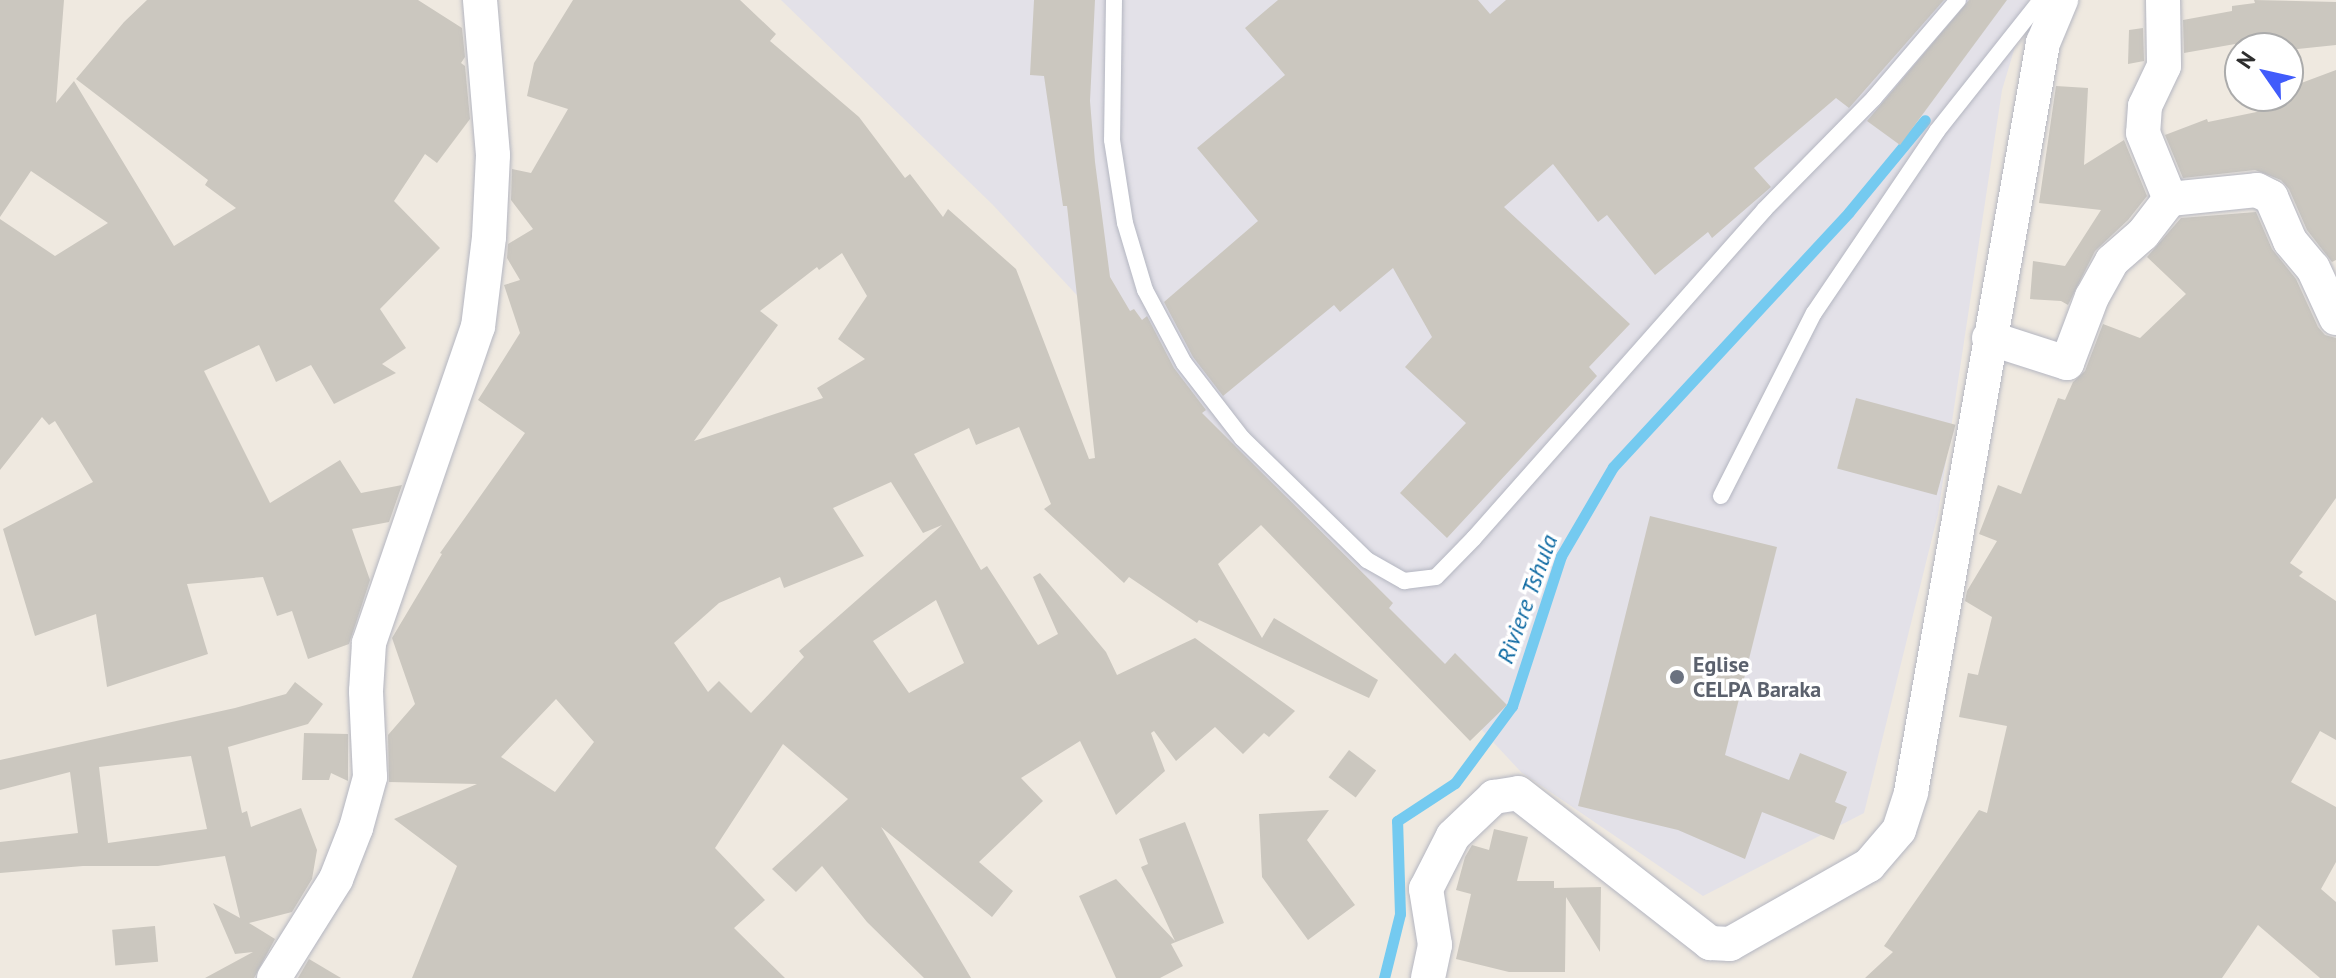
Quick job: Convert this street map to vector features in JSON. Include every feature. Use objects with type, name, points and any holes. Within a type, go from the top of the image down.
[{"type":"street","points":[[274,978],[336,879],[356,828],[370,777],[366,691],[369,643],[478,327],[489,237],[493,155],[480,0]]},
{"type":"street","points":[[1428,978],[1435,945],[1426,889],[1453,836],[1494,797],[1518,793],[1710,943],[1730,944],[1869,865],[1899,830],[1911,792],[2043,43],[2061,0]]},
{"type":"street","points":[[2163,0],[2164,66],[2145,106],[2143,133],[2170,199]]},
{"type":"street","points":[[1989,338],[2067,363],[2092,297],[2112,261],[2143,234],[2170,199],[2257,190],[2271,197],[2290,241],[2313,268],[2336,318]]},
{"type":"lane","points":[[1114,0],[1112,140],[1125,223],[1145,290],[1184,363],[1242,438],[1367,560],[1404,581],[1436,577],[1474,538],[1754,220],[1874,98],[1958,0]]},
{"type":"lane","points":[[1721,496],[1814,313],[1937,131],[2041,0]]},
{"type":"shaded area","points":[[781,0],[2029,0],[2002,90],[1938,514],[1864,813],[1703,896],[1521,772],[992,204]]},
{"type":"building","points":[[0,0],[64,0],[56,103],[74,81],[174,246],[236,208],[205,185],[208,180],[76,79],[124,22],[147,0],[418,0],[462,28],[465,57],[461,63],[465,66],[470,119],[437,163],[425,154],[394,201],[440,248],[380,309],[406,348],[382,364],[396,373],[334,404],[311,365],[276,382],[259,345],[204,371],[270,503],[340,460],[361,493],[402,485],[389,522],[352,529],[370,580],[349,644],[308,659],[292,611],[277,616],[263,577],[187,584],[208,654],[107,687],[96,614],[35,636],[3,529],[93,482],[55,421],[49,425],[42,417],[0,470],[0,219],[55,256],[108,223],[31,171],[0,217]]},
{"type":"building","points":[[573,0],[740,0],[776,34],[770,41],[859,117],[905,178],[910,174],[943,217],[948,209],[1016,269],[1089,459],[1095,458],[1067,206],[1063,206],[1044,76],[1030,75],[1034,0],[1095,0],[1090,101],[1110,277],[1130,311],[1134,309],[1142,320],[1147,316],[1174,368],[1206,410],[1202,413],[1393,603],[1389,608],[1445,664],[1455,653],[1507,705],[1470,741],[1261,525],[1218,564],[1262,638],[1274,618],[1378,680],[1369,698],[1199,620],[1197,623],[1129,577],[1124,583],[1044,509],[1051,504],[1019,427],[976,445],[969,428],[914,454],[981,570],[987,566],[1038,645],[1058,634],[1033,577],[1040,573],[1106,652],[1117,675],[1195,638],[1295,711],[1269,737],[1264,733],[1243,754],[1215,727],[1176,761],[1154,731],[1151,733],[1165,771],[1116,815],[1080,741],[1021,778],[1043,801],[979,862],[1013,891],[992,917],[881,827],[971,978],[924,978],[867,922],[822,866],[796,892],[772,869],[848,799],[783,744],[715,848],[765,900],[734,928],[785,978],[412,978],[457,866],[394,819],[477,784],[389,782],[388,735],[415,704],[392,638],[440,553],[525,433],[478,400],[520,333],[504,285],[520,280],[507,258],[508,244],[533,229],[511,200],[512,169],[531,173],[568,109],[527,96],[534,63]],"holes":[[[842,253],[867,296],[838,339],[865,359],[817,388],[823,398],[694,441],[778,325],[760,311],[817,267],[819,270]],[[891,482],[923,533],[942,525],[799,651],[804,657],[751,713],[719,681],[708,692],[674,643],[719,603],[780,577],[784,588],[864,556],[833,508]],[[936,600],[964,663],[909,693],[873,641]],[[556,699],[594,742],[555,792],[501,757]]]},
{"type":"building","points":[[1278,0],[1478,0],[1490,14],[1506,0],[1944,0],[1849,108],[1836,98],[1754,168],[1771,187],[1712,238],[1708,232],[1655,275],[1607,215],[1598,222],[1553,164],[1504,207],[1630,324],[1589,367],[1597,376],[1447,538],[1400,493],[1466,423],[1405,367],[1432,337],[1393,268],[1340,312],[1334,305],[1223,396],[1193,357],[1164,302],[1258,221],[1197,148],[1285,75],[1245,28]]},
{"type":"building","points":[[1969,0],[2007,0],[1900,145],[1867,121]]},
{"type":"building","points":[[2254,0],[2336,2],[2336,45],[2304,48],[2304,32],[2224,32],[2224,46],[2184,53],[2183,20],[2232,11],[2232,6],[2255,3]]},
{"type":"building","points":[[2143,28],[2144,61],[2128,64],[2129,30]]},
{"type":"building","points":[[2336,70],[2336,260],[2332,262],[2307,230],[2289,189],[2281,180],[2255,170],[2183,178],[2165,135],[2207,119],[2208,122],[2257,112],[2304,112],[2304,82]]},
{"type":"building","points":[[2056,86],[2088,88],[2084,165],[2124,140],[2147,196],[2128,220],[2095,251],[2068,305],[2061,301],[2030,299],[2033,261],[2065,266],[2101,210],[2039,203]]},
{"type":"building","points":[[2256,212],[2272,249],[2296,279],[2318,327],[2325,335],[2336,338],[2336,498],[2290,563],[2303,572],[2299,576],[2336,601],[2336,740],[2320,731],[2291,782],[2336,807],[2336,862],[2321,889],[2336,902],[2336,978],[2320,978],[2258,925],[2222,978],[1865,978],[1893,952],[1884,946],[1979,810],[1987,813],[2007,726],[1959,717],[1968,673],[1978,675],[1992,617],[1965,601],[1967,591],[1997,541],[1979,534],[1998,485],[2021,494],[2058,398],[2065,400],[2073,382],[2085,371],[2103,324],[2140,338],[2186,294],[2147,257],[2181,218]]},
{"type":"building","points":[[1856,398],[1955,425],[1937,495],[1837,469]]},
{"type":"building","name":"Eglise CELPA Baraka","points":[[1650,516],[1777,547],[1725,755],[1789,780],[1800,753],[1847,772],[1835,802],[1847,807],[1834,840],[1762,812],[1745,859],[1678,830],[1578,806]]},
{"type":"building","points":[[295,682],[323,704],[308,724],[228,747],[242,813],[247,811],[251,827],[301,808],[317,850],[312,879],[292,912],[249,923],[275,939],[254,978],[205,978],[253,952],[235,954],[213,903],[240,918],[225,856],[158,866],[83,866],[0,873],[0,842],[78,833],[70,772],[0,790],[0,760],[286,694]],"holes":[[[191,756],[207,829],[108,843],[99,767]]]},
{"type":"building","points":[[304,733],[348,734],[348,781],[331,773],[329,780],[302,780]]},
{"type":"building","points":[[1349,750],[1376,770],[1356,798],[1329,777]]},
{"type":"building","points":[[1329,810],[1307,840],[1355,905],[1308,940],[1262,877],[1259,814]]},
{"type":"building","points":[[1185,822],[1224,923],[1171,944],[1183,966],[1160,978],[1116,978],[1079,896],[1116,879],[1175,941],[1141,867],[1148,864],[1139,839]]},
{"type":"building","points":[[1494,829],[1528,837],[1517,881],[1554,881],[1554,888],[1601,887],[1600,952],[1566,897],[1565,972],[1509,972],[1456,959],[1471,894],[1456,890],[1465,857],[1472,845],[1489,850]]},
{"type":"building","points":[[155,926],[158,962],[115,966],[112,930]]},
{"type":"building","points":[[309,959],[341,978],[298,978]]},
{"type":"waterway","name":"Riviere Tshula","points":[[1384,978],[1400,914],[1397,821],[1455,783],[1512,706],[1561,556],[1613,467],[1849,212],[1925,120]]},
{"type":"place","name":"Eglise CELPA Baraka","points":[[1677,677]]}]
